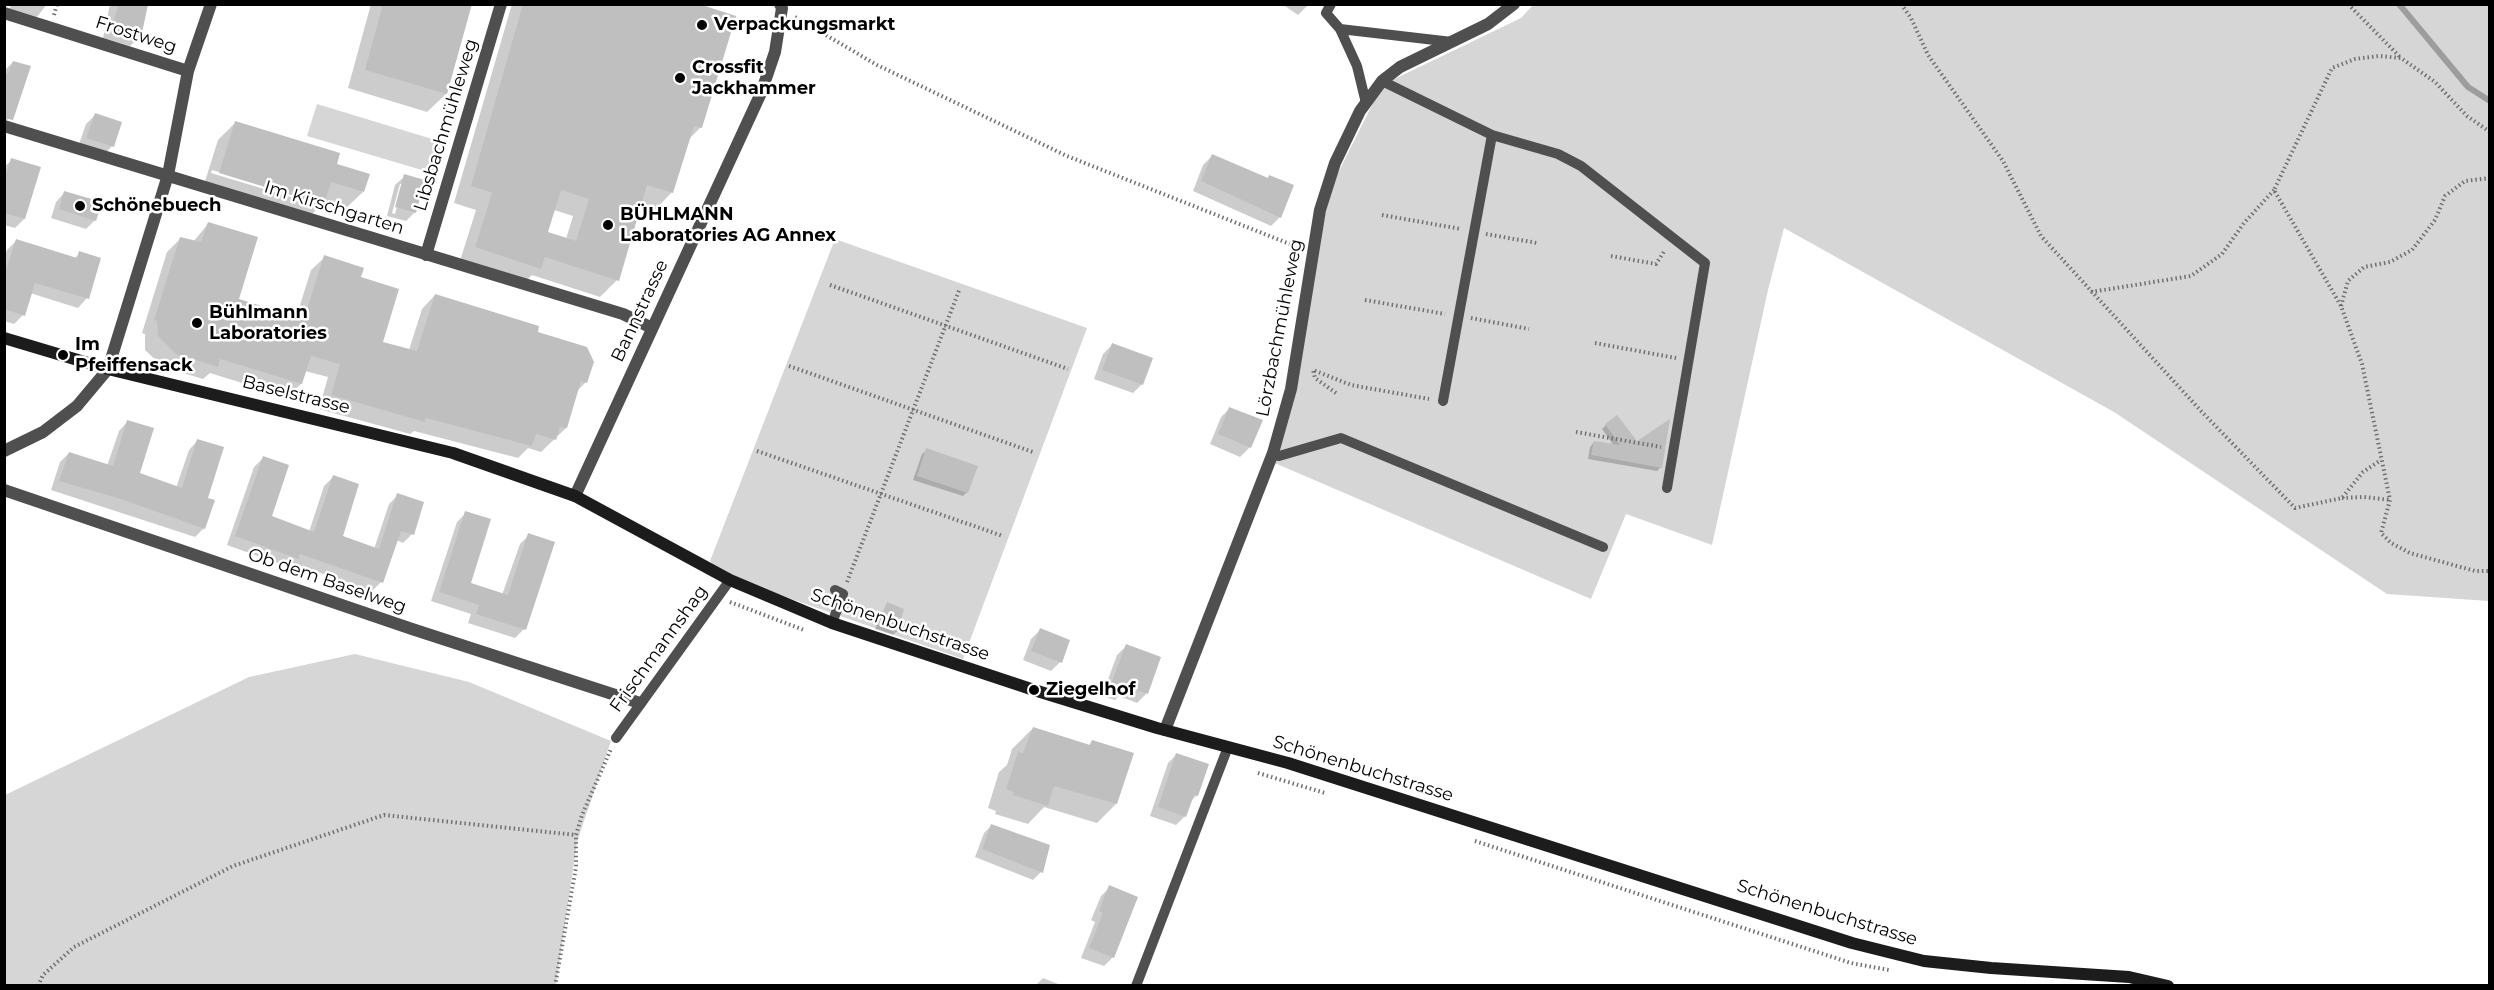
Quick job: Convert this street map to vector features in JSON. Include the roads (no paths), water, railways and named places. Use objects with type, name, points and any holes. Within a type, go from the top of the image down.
[{"type":"street","points":[[4,451],[43,432],[77,406],[108,369],[168,175],[188,71],[211,4]]},
{"type":"street","name":"Libsbachmühleweg","points":[[426,255],[501,4]]},
{"type":"street","name":"Lörzbachmühleweg","points":[[1165,730],[1273,453],[1291,389],[1320,210],[1335,163],[1366,104],[1382,81],[1400,67],[1488,24],[1514,4]]},
{"type":"street","name":"Bannstrasse","points":[[575,496],[761,93],[775,52],[781,6]]},
{"type":"street","name":"Frostweg","points":[[4,12],[188,71]]},
{"type":"street","name":"Im Kirschgarten","points":[[4,126],[623,314],[652,328]]},
{"type":"street","name":"Baselstrasse","points":[[4,338],[108,369],[453,453],[575,496]]},
{"type":"street","name":"Ob dem Baselweg","points":[[4,490],[412,629],[640,703]]},
{"type":"street","name":"Schönenbuchstrasse","points":[[575,496],[730,580],[832,623],[996,678],[1165,730],[1288,763],[1852,943],[1924,961],[1991,969],[2129,977],[2168,986]]},
{"type":"lane","points":[[1330,4],[1326,13],[1340,29],[1357,66],[1366,104]]},
{"type":"lane","points":[[1340,29],[1452,42]]},
{"type":"lane","points":[[1382,81],[1492,135],[1558,154],[1581,166],[1705,263],[1667,488]]},
{"type":"lane","points":[[1443,401],[1492,135]]},
{"type":"lane","points":[[1273,453],[1279,456],[1341,438],[1603,547]]},
{"type":"lane","name":"Frischmannshag","points":[[616,738],[730,580]]},
{"type":"lane","points":[[832,623],[839,592]]},
{"type":"lane","points":[[1136,986],[1228,747]]},
{"type":"waterway","points":[[2399,4],[2468,87],[2490,101]]},
{"type":"place","name":"Verpackungsmarkt","points":[[702,25]]},
{"type":"place","name":"Crossfit Jackhammer","points":[[680,78]]},
{"type":"place","name":"Schönebuech","points":[[80,206]]},
{"type":"place","name":"BÜHLMANN Laboratories AG Annex","points":[[608,225]]},
{"type":"place","name":"Bühlmann Laboratories","points":[[197,323]]},
{"type":"place","name":"Im Pfeiffensack","points":[[63,355]]},
{"type":"place","name":"Ziegelhof","points":[[1034,690]]}]
